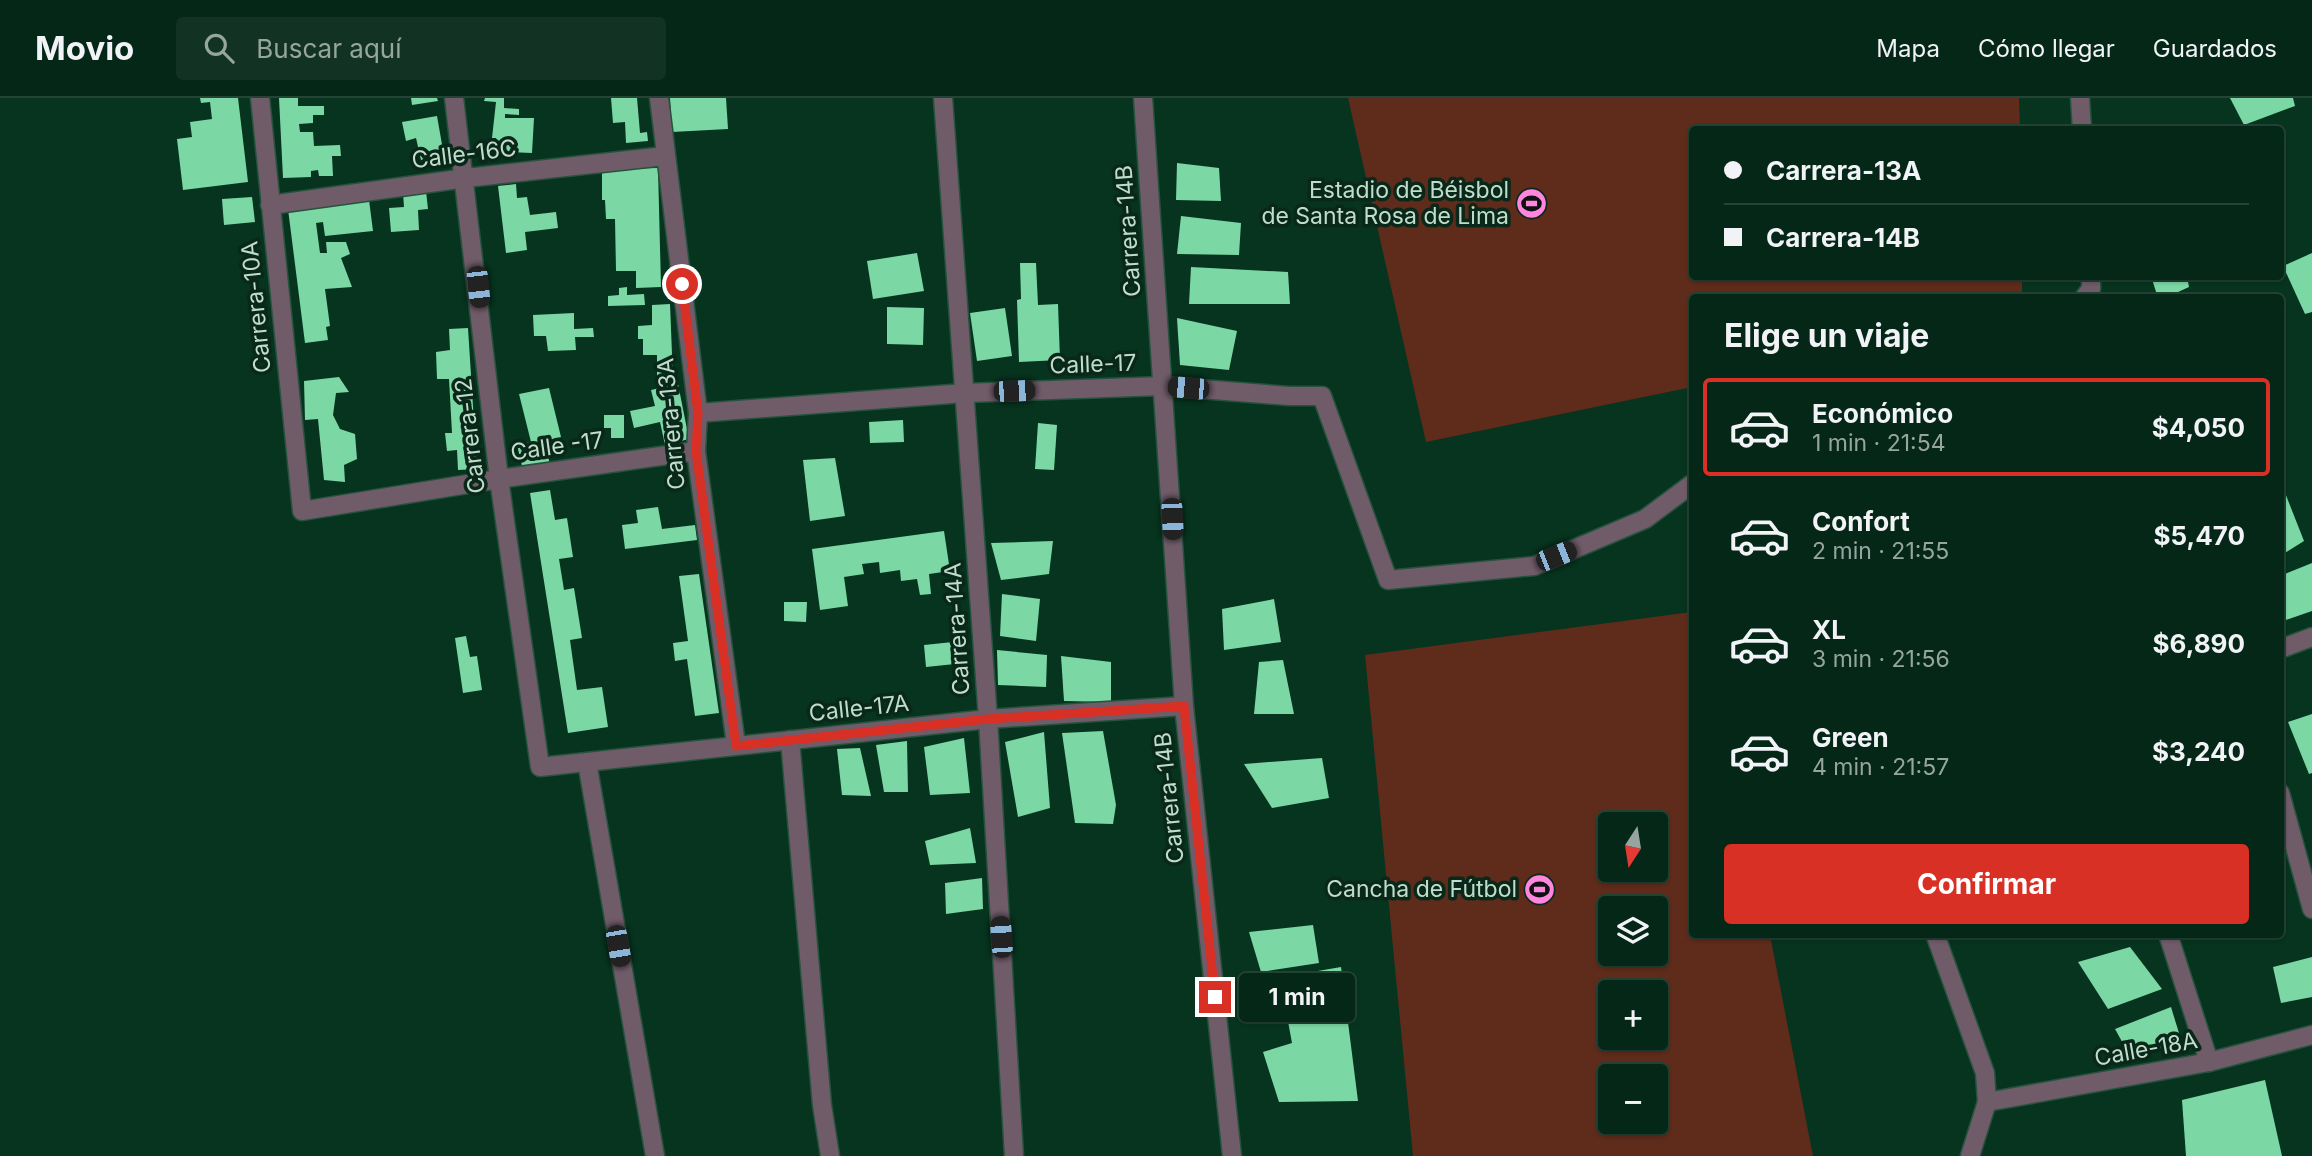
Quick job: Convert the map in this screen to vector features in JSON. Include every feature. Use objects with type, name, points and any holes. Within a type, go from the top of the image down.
[{"type":"street","name":"Carrera-10A","points":[[260,98],[302,511]]},
{"type":"street","name":"Carrera-12","points":[[454,98],[466,178],[499,479],[540,767]]},
{"type":"street","name":"Carrera-13A","points":[[659,98],[698,413],[696,451],[736,746]]},
{"type":"street","name":"Carrera-14A","points":[[943,98],[988,719],[1014,1156]]},
{"type":"street","name":"Carrera-14B","points":[[1143,98],[1184,706],[1232,1156]]},
{"type":"street","points":[[2080,98],[2082,126]]},
{"type":"street","name":"Calle-16C","points":[[270,205],[466,178],[665,156]]},
{"type":"street","name":"Calle-17","points":[[698,413],[965,393],[1163,386],[1322,396],[1388,580],[1534,566],[1645,519],[1689,486]]},
{"type":"street","name":"Calle -17","points":[[302,511],[696,451]]},
{"type":"street","points":[[2284,648],[2312,637]]},
{"type":"street","name":"Calle-17A","points":[[540,767],[988,719],[1184,706]]},
{"type":"street","points":[[790,740],[822,1105],[830,1156]]},
{"type":"street","points":[[587,762],[654,1156]]},
{"type":"street","points":[[2284,808],[2312,909]]},
{"type":"street","points":[[1936,938],[1985,1073],[1987,1102],[1970,1156]]},
{"type":"street","points":[[2169,938],[2209,1062]]},
{"type":"street","name":"Calle-18A","points":[[1987,1102],[2209,1062],[2312,1035]]},
{"type":"shaded area","name":"Estadio de Béisbol de Santa Rosa de Lima","points":[[1348,98],[2019,98],[2020,126],[1689,126],[1689,280],[2022,280],[2022,294],[1689,294],[1689,388],[1426,442]]},
{"type":"shaded area","name":"Cancha de Fútbol","points":[[1689,612],[1689,938],[1771,938],[1813,1156],[1413,1156],[1365,655]]},
{"type":"building","points":[[200,98],[238,98],[248,182],[183,190],[177,139],[192,137],[190,122],[212,119],[210,102],[201,103]]},
{"type":"building","points":[[279,98],[298,98],[298,106],[324,106],[324,115],[313,115],[313,123],[299,124],[300,132],[313,132],[314,146],[340,145],[341,156],[332,156],[333,176],[319,176],[318,170],[311,171],[311,177],[283,178]]},
{"type":"building","points":[[411,98],[437,98],[438,101],[412,105]]},
{"type":"building","points":[[485,98],[504,98],[504,108],[519,109],[519,115],[505,114],[505,118],[534,118],[532,153],[489,151],[489,143],[497,144],[496,138],[492,138],[496,102],[484,101]]},
{"type":"building","points":[[611,98],[637,98],[640,133],[647,132],[648,141],[626,143],[625,122],[613,123]]},
{"type":"building","points":[[670,98],[726,98],[728,129],[672,132]]},
{"type":"building","points":[[2230,98],[2293,98],[2295,106],[2244,125]]},
{"type":"building","points":[[437,116],[444,156],[421,160],[416,138],[406,141],[402,122]]},
{"type":"building","points":[[1177,163],[1219,168],[1221,201],[1176,200]]},
{"type":"building","points":[[658,168],[661,287],[636,288],[636,271],[616,271],[615,219],[606,219],[605,200],[602,200],[602,169]]},
{"type":"building","points":[[516,184],[517,198],[527,197],[530,215],[556,212],[558,228],[525,232],[527,250],[506,253],[498,186]]},
{"type":"building","points":[[426,191],[428,209],[418,210],[419,230],[391,232],[389,208],[404,207],[403,193]]},
{"type":"building","points":[[252,197],[255,222],[224,225],[222,199]]},
{"type":"building","points":[[369,200],[373,231],[325,236],[323,222],[316,223],[320,253],[327,253],[326,242],[346,242],[350,254],[341,258],[352,287],[325,289],[330,326],[326,327],[328,340],[305,343],[288,209]]},
{"type":"building","points":[[1181,216],[1241,223],[1239,255],[1177,254]]},
{"type":"building","points":[[917,253],[924,291],[873,299],[867,261]]},
{"type":"building","points":[[2312,253],[2312,312],[2305,314],[2284,266]]},
{"type":"building","points":[[1020,263],[1036,263],[1038,305],[1058,304],[1060,360],[1019,362],[1017,300],[1021,299]]},
{"type":"building","points":[[1191,267],[1288,272],[1290,304],[1189,304]]},
{"type":"building","points":[[2152,280],[2188,280],[2189,287],[2174,294],[2157,294]]},
{"type":"building","points":[[627,287],[627,295],[644,294],[645,305],[608,306],[608,296],[619,295],[619,288]]},
{"type":"building","points":[[670,304],[673,379],[657,379],[657,355],[643,355],[643,339],[638,339],[638,326],[652,325],[652,305]]},
{"type":"building","points":[[887,307],[924,308],[923,345],[887,344]]},
{"type":"building","points":[[1005,308],[1012,356],[977,361],[970,313]]},
{"type":"building","points":[[574,313],[574,329],[593,328],[594,337],[575,337],[576,350],[548,351],[546,336],[534,336],[533,315]]},
{"type":"building","points":[[1177,318],[1237,331],[1229,370],[1180,365]]},
{"type":"building","points":[[468,328],[477,469],[458,470],[457,450],[447,451],[445,433],[452,433],[449,379],[437,379],[436,352],[450,350],[449,329]]},
{"type":"building","points":[[339,377],[349,392],[336,393],[333,415],[340,429],[355,434],[357,459],[344,465],[345,482],[324,480],[318,419],[305,420],[304,381]]},
{"type":"building","points":[[678,384],[689,439],[665,445],[660,422],[634,428],[630,411],[655,406],[651,390]]},
{"type":"building","points":[[549,388],[561,437],[544,441],[550,464],[523,470],[517,445],[531,442],[519,394]]},
{"type":"building","points":[[604,415],[624,415],[624,438],[611,438],[611,428],[604,428]]},
{"type":"building","points":[[903,420],[904,442],[870,443],[869,422]]},
{"type":"building","points":[[1038,423],[1057,425],[1054,470],[1035,469]]},
{"type":"building","points":[[835,458],[845,516],[810,521],[803,460]]},
{"type":"building","points":[[550,490],[555,520],[567,518],[573,557],[559,559],[564,590],[574,588],[582,638],[570,640],[577,690],[602,687],[608,727],[568,733],[530,493]]},
{"type":"building","points":[[2284,490],[2304,541],[2284,554]]},
{"type":"building","points":[[658,507],[662,529],[695,525],[697,540],[625,549],[622,525],[638,523],[636,510]]},
{"type":"building","points":[[944,531],[950,571],[929,574],[931,594],[920,595],[917,579],[901,581],[900,570],[880,573],[879,562],[862,564],[864,574],[844,577],[848,606],[820,610],[812,549]]},
{"type":"building","points":[[1053,541],[1049,574],[1001,580],[991,543]]},
{"type":"building","points":[[2312,563],[2312,611],[2284,621],[2284,574]]},
{"type":"building","points":[[699,574],[719,713],[695,716],[687,659],[675,661],[673,643],[688,641],[679,576]]},
{"type":"building","points":[[1002,594],[1040,599],[1036,641],[1000,636]]},
{"type":"building","points":[[1274,599],[1281,642],[1224,650],[1222,609]]},
{"type":"building","points":[[784,602],[807,602],[806,622],[784,621]]},
{"type":"building","points":[[466,636],[470,657],[477,656],[482,690],[463,693],[455,638]]},
{"type":"building","points":[[953,642],[955,664],[926,667],[924,645]]},
{"type":"building","points":[[997,650],[1047,655],[1046,687],[998,685]]},
{"type":"building","points":[[1061,656],[1111,662],[1111,702],[1064,701]]},
{"type":"building","points":[[1283,660],[1294,714],[1254,714],[1259,662]]},
{"type":"building","points":[[2312,714],[2312,773],[2309,774],[2288,722]]},
{"type":"building","points":[[1103,731],[1116,805],[1113,824],[1075,823],[1062,733]]},
{"type":"building","points":[[1044,732],[1050,808],[1018,817],[1005,742]]},
{"type":"building","points":[[964,738],[970,793],[930,795],[924,747]]},
{"type":"building","points":[[907,741],[908,792],[884,792],[876,745]]},
{"type":"building","points":[[860,748],[871,796],[842,795],[837,749]]},
{"type":"building","points":[[1322,758],[1329,798],[1272,808],[1244,764]]},
{"type":"building","points":[[970,828],[976,863],[930,865],[925,841]]},
{"type":"building","points":[[982,878],[983,909],[946,914],[945,883]]},
{"type":"building","points":[[1313,925],[1319,963],[1261,972],[1249,932]]},
{"type":"building","points":[[2130,947],[2162,989],[2108,1009],[2078,962]]},
{"type":"building","points":[[2312,957],[2312,997],[2281,1003],[2273,967]]},
{"type":"building","points":[[1341,967],[1358,1101],[1279,1102],[1263,1052],[1292,1043],[1287,1016],[1251,1019],[1249,983]]},
{"type":"building","points":[[2171,1007],[2182,1043],[2130,1056],[2115,1029]]},
{"type":"building","points":[[2265,1080],[2282,1156],[2186,1156],[2182,1100]]},
{"type":"place","name":"Estadio de Béisbol de Santa Rosa de Lima","points":[[1532,203]]},
{"type":"place","name":"Cancha de Fútbol","points":[[1540,889]]},
{"type":"route","points":[[682,284],[698,413],[696,451],[736,746],[988,719],[1184,706],[1215,997]]}]
